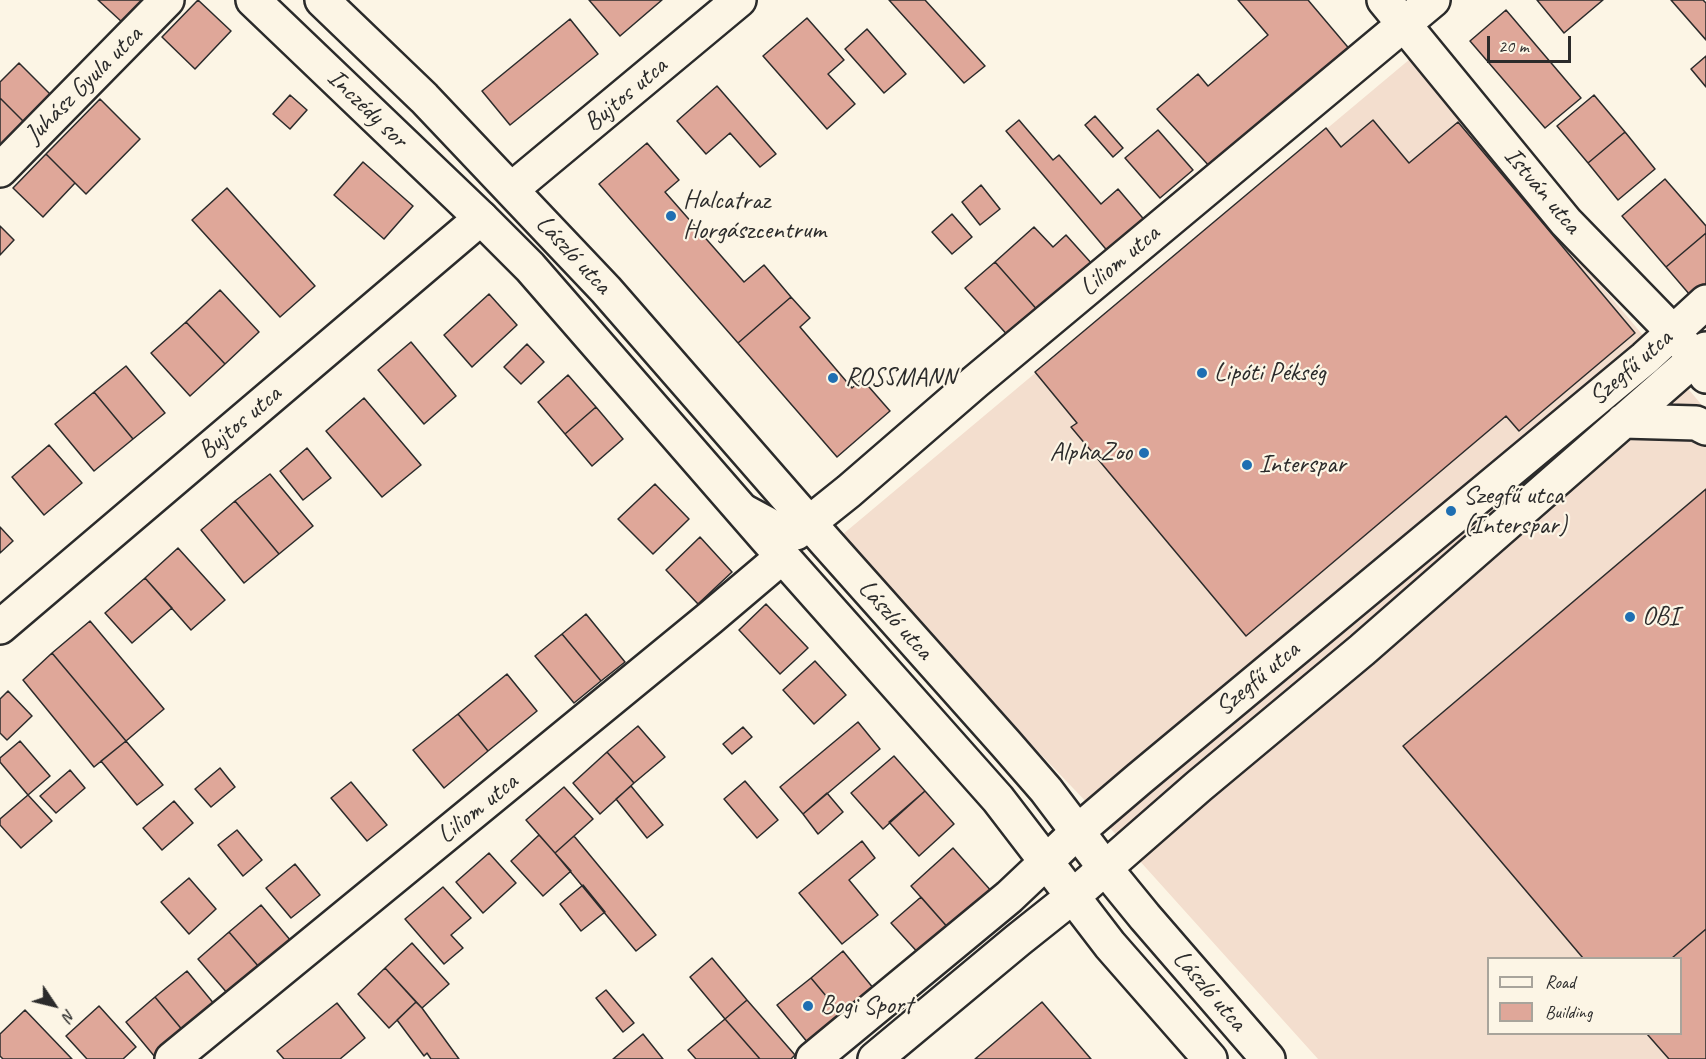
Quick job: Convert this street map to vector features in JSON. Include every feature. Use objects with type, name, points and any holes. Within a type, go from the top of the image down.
[{"type":"street","name":"Juhász Gyula utca","points":[[0,170],[167,0]]},
{"type":"street","name":"Inczédy sor","points":[[254,0],[481,218]]},
{"type":"street","name":"Inczédy sor","points":[[321,0],[424,98],[512,189]]},
{"type":"street","name":"Bujtos utca","points":[[512,189],[739,0]]},
{"type":"street","name":"Liliom utca","points":[[810,523],[975,382],[1394,12],[1433,0]]},
{"type":"street","name":"István utca","points":[[1394,12],[1566,222],[1702,361]]},
{"type":"street","name":"László utca","points":[[512,189],[606,290],[1046,790],[1151,924],[1268,1059]]},
{"type":"street","name":"László utca","points":[[481,218],[530,267],[782,557],[1014,817],[1110,945],[1210,1059]]},
{"type":"street","name":"Bujtos utca","points":[[0,627],[481,218]]},
{"type":"street","name":"Szegfű utca","points":[[813,1059],[1009,897],[1077,832],[1257,680],[1645,358],[1706,302]]},
{"type":"street","name":"Szegfű utca","points":[[874,1059],[1072,897],[1199,786],[1362,650],[1623,421],[1667,384],[1702,361]]},
{"type":"street","points":[[1623,421],[1696,423],[1706,429]]},
{"type":"street","points":[[741,509],[784,533],[796,532],[810,523]]},
{"type":"street","name":"Liliom utca","points":[[172,1059],[701,626],[782,557]]},
{"type":"shaded area","points":[[1410,59],[1706,410],[1706,1059],[1318,1059],[1093,809],[836,540]]},
{"type":"building","points":[[98,0],[143,0],[123,23]]},
{"type":"building","points":[[198,0],[231,31],[195,69],[162,37]]},
{"type":"building","points":[[589,0],[662,0],[620,36]]},
{"type":"building","points":[[889,0],[925,0],[985,66],[964,83]]},
{"type":"building","points":[[1238,0],[1308,0],[1352,52],[1211,168],[1157,109],[1198,74],[1208,86],[1268,35]]},
{"type":"building","points":[[1537,0],[1603,0],[1564,33]]},
{"type":"building","points":[[1671,0],[1703,0],[1706,3],[1706,40]]},
{"type":"building","points":[[1506,10],[1581,98],[1545,128],[1470,41]]},
{"type":"building","points":[[807,18],[844,60],[828,74],[855,104],[827,129],[763,56]]},
{"type":"building","points":[[570,19],[598,54],[510,125],[482,91]]},
{"type":"building","points":[[867,29],[906,74],[884,93],[845,49]]},
{"type":"building","points":[[1706,56],[1706,87],[1691,69]]},
{"type":"building","points":[[19,63],[51,95],[24,122],[0,98],[0,82]]},
{"type":"building","points":[[717,86],[776,154],[760,167],[730,133],[706,154],[677,121]]},
{"type":"building","points":[[290,95],[307,110],[290,129],[273,114]]},
{"type":"building","points":[[1594,95],[1625,132],[1588,163],[1557,126]]},
{"type":"building","points":[[0,98],[24,122],[0,146]]},
{"type":"building","points":[[100,99],[140,139],[86,194],[46,154]]},
{"type":"building","points":[[1095,116],[1123,148],[1113,157],[1085,125]]},
{"type":"building","points":[[1019,120],[1053,160],[1059,155],[1101,204],[1118,189],[1147,223],[1110,254],[1006,131]]},
{"type":"building","points":[[1373,120],[1409,163],[1458,122],[1635,333],[1519,431],[1506,416],[1246,636],[1071,427],[1077,423],[1035,372],[1326,128],[1341,147]]},
{"type":"building","points":[[1158,130],[1193,170],[1160,198],[1125,158]]},
{"type":"building","points":[[1625,132],[1655,169],[1618,200],[1588,163]]},
{"type":"building","points":[[647,143],[679,180],[665,192],[744,282],[764,265],[791,297],[738,343],[599,184]]},
{"type":"building","points":[[46,154],[75,183],[43,217],[13,188]]},
{"type":"building","points":[[363,162],[413,206],[384,239],[334,195]]},
{"type":"building","points":[[1665,179],[1706,226],[1706,233],[1666,267],[1622,216]]},
{"type":"building","points":[[981,185],[1000,209],[980,225],[962,202]]},
{"type":"building","points":[[227,188],[315,286],[280,317],[192,220]]},
{"type":"building","points":[[952,214],[972,237],[952,254],[932,232]]},
{"type":"building","points":[[0,226],[14,240],[0,255]]},
{"type":"building","points":[[1034,227],[1053,247],[1066,235],[1093,265],[1040,313],[995,262]]},
{"type":"building","points":[[1706,233],[1706,294],[1696,302],[1666,267]]},
{"type":"building","points":[[995,262],[1040,313],[1011,339],[965,288]]},
{"type":"building","points":[[220,290],[259,332],[225,364],[186,322]]},
{"type":"building","points":[[489,294],[517,325],[472,367],[444,335]]},
{"type":"building","points":[[791,297],[810,318],[800,327],[852,388],[862,379],[890,411],[837,457],[738,343]]},
{"type":"building","points":[[186,322],[225,364],[190,396],[151,353]]},
{"type":"building","points":[[411,342],[456,396],[424,424],[378,370]]},
{"type":"building","points":[[527,344],[544,362],[521,384],[504,367]]},
{"type":"building","points":[[126,366],[165,413],[133,439],[94,392]]},
{"type":"building","points":[[568,375],[596,407],[565,434],[538,402]]},
{"type":"building","points":[[94,392],[133,439],[94,471],[55,424]]},
{"type":"building","points":[[364,398],[421,465],[382,497],[326,431]]},
{"type":"building","points":[[596,407],[623,439],[592,466],[565,434]]},
{"type":"building","points":[[49,445],[82,483],[44,515],[12,477]]},
{"type":"building","points":[[307,448],[331,478],[303,500],[280,471]]},
{"type":"building","points":[[270,474],[313,526],[279,554],[235,501]]},
{"type":"building","points":[[655,484],[689,519],[653,554],[618,519]]},
{"type":"building","name":"OBI","points":[[1706,489],[1706,929],[1673,957],[1582,957],[1403,746]]},
{"type":"building","points":[[235,501],[279,554],[244,583],[201,530]]},
{"type":"building","points":[[0,527],[13,541],[0,553]]},
{"type":"building","points":[[700,537],[732,572],[698,604],[666,570]]},
{"type":"building","points":[[178,548],[225,600],[191,630],[145,578]]},
{"type":"building","points":[[145,578],[172,608],[132,643],[105,613]]},
{"type":"building","points":[[766,604],[808,648],[780,674],[739,630]]},
{"type":"building","points":[[586,614],[625,662],[601,681],[562,634]]},
{"type":"building","points":[[90,621],[164,709],[126,741],[52,653]]},
{"type":"building","points":[[562,634],[601,681],[574,703],[535,656]]},
{"type":"building","points":[[52,653],[126,741],[94,767],[23,680]]},
{"type":"building","points":[[815,661],[846,695],[814,724],[783,690]]},
{"type":"building","points":[[507,674],[537,711],[488,751],[458,714]]},
{"type":"building","points":[[8,691],[32,716],[7,740],[0,733],[0,699]]},
{"type":"building","points":[[458,714],[488,751],[444,788],[413,750]]},
{"type":"building","points":[[858,722],[880,749],[803,814],[780,787]]},
{"type":"building","points":[[638,726],[665,757],[634,783],[607,752]]},
{"type":"building","points":[[743,727],[752,737],[732,754],[723,744]]},
{"type":"building","points":[[20,741],[50,776],[28,795],[0,762],[0,758]]},
{"type":"building","points":[[126,741],[163,785],[137,805],[101,761]]},
{"type":"building","points":[[607,752],[634,783],[600,814],[573,783]]},
{"type":"building","points":[[894,756],[925,791],[883,829],[851,793]]},
{"type":"building","points":[[220,768],[235,787],[211,807],[195,789]]},
{"type":"building","points":[[70,770],[85,788],[56,813],[40,796]]},
{"type":"building","points":[[745,781],[778,820],[757,838],[724,799]]},
{"type":"building","points":[[351,782],[387,825],[367,841],[331,798]]},
{"type":"building","points":[[631,786],[663,825],[647,838],[616,799]]},
{"type":"building","points":[[564,787],[593,819],[555,853],[526,820]]},
{"type":"building","points":[[925,791],[954,824],[919,856],[889,822]]},
{"type":"building","points":[[827,793],[843,812],[818,834],[803,814]]},
{"type":"building","points":[[28,795],[52,821],[21,848],[0,825],[0,819]]},
{"type":"building","points":[[174,801],[193,823],[162,850],[143,828]]},
{"type":"building","points":[[237,830],[262,860],[243,876],[218,845]]},
{"type":"building","points":[[539,835],[571,871],[543,896],[511,861]]},
{"type":"building","points":[[574,836],[656,935],[636,951],[555,853]]},
{"type":"building","points":[[862,841],[875,858],[849,880],[878,915],[842,944],[799,893]]},
{"type":"building","points":[[953,848],[993,893],[950,930],[911,886]]},
{"type":"building","points":[[489,853],[516,883],[483,913],[456,882]]},
{"type":"building","points":[[295,864],[320,895],[291,918],[266,888]]},
{"type":"building","points":[[189,878],[216,909],[189,934],[161,902]]},
{"type":"building","points":[[583,885],[605,912],[581,931],[560,904]]},
{"type":"building","points":[[443,887],[471,918],[451,935],[463,948],[444,964],[405,919]]},
{"type":"building","points":[[921,897],[950,930],[921,956],[891,923]]},
{"type":"building","points":[[261,905],[291,941],[259,967],[229,932]]},
{"type":"building","points":[[1706,929],[1706,1059],[1669,1059],[1648,1035],[1682,1035],[1682,957],[1673,957]]},
{"type":"building","points":[[229,932],[259,967],[228,994],[198,959]]},
{"type":"building","points":[[412,943],[449,984],[422,1008],[385,968]]},
{"type":"building","points":[[843,951],[874,989],[842,1015],[811,978]]},
{"type":"building","points":[[712,958],[747,1000],[725,1019],[690,977]]},
{"type":"building","points":[[385,968],[416,1002],[389,1028],[358,994]]},
{"type":"building","points":[[187,971],[215,1005],[184,1032],[155,997]]},
{"type":"building","points":[[811,978],[842,1015],[808,1043],[777,1005]]},
{"type":"building","points":[[606,990],[634,1023],[623,1032],[596,998]]},
{"type":"building","points":[[155,997],[184,1032],[155,1057],[126,1022]]},
{"type":"building","points":[[747,1000],[795,1055],[791,1059],[760,1059],[725,1019]]},
{"type":"building","points":[[416,1002],[459,1059],[431,1059],[427,1053],[424,1056],[397,1020]]},
{"type":"building","points":[[1042,1002],[1091,1059],[975,1059]]},
{"type":"building","points":[[337,1003],[365,1038],[340,1059],[284,1059],[277,1051]]},
{"type":"building","points":[[99,1006],[136,1047],[123,1059],[87,1059],[66,1036]]},
{"type":"building","points":[[25,1010],[72,1059],[3,1059],[0,1056],[0,1034]]},
{"type":"building","points":[[725,1019],[760,1059],[696,1059],[688,1050]]},
{"type":"building","points":[[643,1034],[663,1059],[613,1059]]},
{"type":"place","name":"Halcatraz Horgászcentrum","points":[[671,216]]},
{"type":"place","name":"Lipóti Pékség","points":[[1202,373]]},
{"type":"place","name":"ROSSMANN","points":[[833,378]]},
{"type":"place","name":"AlphaZoo","points":[[1144,453]]},
{"type":"place","name":"Interspar","points":[[1247,465]]},
{"type":"place","name":"Szegfű utca (Interspar)","points":[[1451,511]]},
{"type":"place","name":"OBI","points":[[1630,617]]},
{"type":"place","name":"Bogi Sport","points":[[808,1006]]}]
